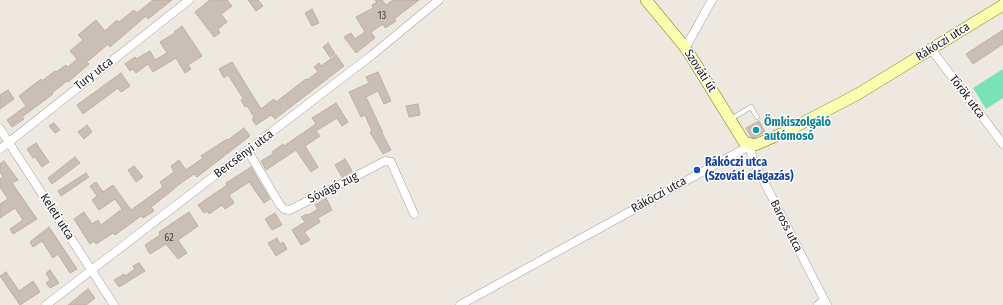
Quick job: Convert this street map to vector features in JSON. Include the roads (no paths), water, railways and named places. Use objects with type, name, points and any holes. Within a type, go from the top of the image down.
[{"type":"main road","name":"Szováti út","points":[[646,0],[684,46],[744,142],[751,145]]},
{"type":"main road","name":"Rákóczi utca","points":[[751,145],[755,145],[783,133],[858,94],[1003,5]]},
{"type":"street","name":"Tury utca","points":[[0,149],[189,0]]},
{"type":"street","name":"Bercsényi utca","points":[[46,305],[372,55],[439,0]]},
{"type":"street","points":[[684,46],[688,43],[712,0]]},
{"type":"street","name":"Török utca","points":[[931,49],[1003,144]]},
{"type":"street","name":"Keleti utca","points":[[0,129],[114,305]]},
{"type":"street","name":"Baross utca","points":[[751,145],[750,152],[753,160],[823,303]]},
{"type":"street","name":"Rákóczi utca","points":[[460,305],[751,145]]},
{"type":"street","name":"Sóvágó zug","points":[[248,151],[280,205],[284,209],[290,210],[385,161],[391,162],[414,214]]},
{"type":"lane","points":[[731,119],[751,107],[758,116]]},
{"type":"place","name":"Ömkiszolgáló autómosó","points":[[756,130]]},
{"type":"place","name":"Rákóczi utca (Szováti elágazás)","points":[[697,170]]}]
